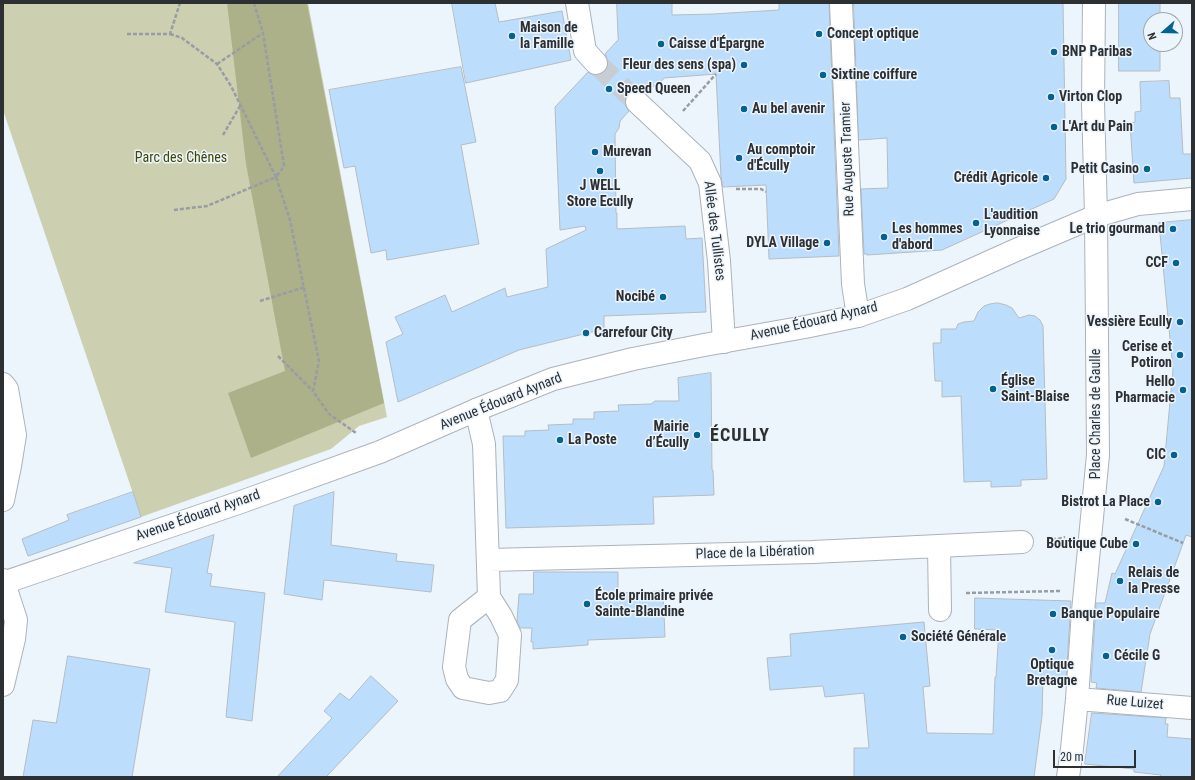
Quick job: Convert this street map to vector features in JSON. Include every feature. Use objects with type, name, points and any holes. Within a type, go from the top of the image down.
[{"type":"street","points":[[577,3],[585,51],[596,63]]},
{"type":"street","name":"Rue Auguste Tramier","points":[[842,3],[853,284],[858,316]]},
{"type":"street","name":"Place Charles de Gaulle","points":[[1068,777],[1078,698],[1083,611],[1098,454],[1094,3]]},
{"type":"street","name":"Allée des Tullistes","points":[[637,102],[700,161],[710,183],[719,261],[724,342]]},
{"type":"street","name":"Avenue Édouard Aynard","points":[[3,582],[234,504],[380,452],[476,410],[553,379],[633,359],[858,316],[907,299],[1096,216],[1138,204],[1192,199]]},
{"type":"street","points":[[3,384],[7,389],[14,435],[10,466],[3,500]]},
{"type":"street","points":[[476,410],[483,439],[490,597]]},
{"type":"street","name":"Place de la Libération","points":[[489,560],[813,552],[1022,542]]},
{"type":"street","points":[[939,546],[940,610]]},
{"type":"street","points":[[3,582],[16,620],[14,639],[3,685]]},
{"type":"street","name":"Rue Luizet","points":[[1078,698],[1192,708]]},
{"type":"path","points":[[170,34],[180,3]]},
{"type":"path","points":[[174,210],[207,206],[276,177],[284,166],[263,34],[254,3]]},
{"type":"path","points":[[127,34],[170,34],[182,38],[216,64],[231,86],[276,177],[290,220],[319,361],[313,391]]},
{"type":"path","points":[[216,64],[263,34]]},
{"type":"path","points":[[681,113],[716,74]]},
{"type":"path","points":[[223,135],[240,106]]},
{"type":"path","points":[[731,189],[761,189],[766,192]]},
{"type":"path","points":[[260,301],[305,287]]},
{"type":"path","points":[[278,356],[313,391],[329,414],[357,434]]},
{"type":"path","points":[[1125,519],[1183,543]]},
{"type":"path","points":[[970,593],[1058,591]]},
{"type":"green space","name":"Parc des Chênes","points":[[3,3],[308,3],[387,417],[359,426],[331,449],[141,517],[3,110]]},
{"type":"green space","points":[[227,3],[307,3],[384,403],[251,458],[228,393],[285,371],[246,164]]},
{"type":"building","name":"Maison de la Famille","points":[[452,3],[495,3],[499,22],[562,11],[571,60],[466,83]]},
{"type":"building","points":[[617,3],[672,3],[672,15],[779,10],[779,3],[829,3],[839,256],[769,259],[766,185],[723,187],[721,177],[716,74],[664,78],[659,84],[651,87],[646,93],[640,90],[634,90],[628,93],[625,99],[625,105],[629,111],[620,121],[619,128],[615,134],[617,229],[685,226],[686,239],[702,238],[706,312],[604,316],[604,329],[519,350],[398,402],[386,342],[403,334],[395,317],[445,295],[452,312],[505,288],[507,297],[548,287],[546,249],[586,230],[585,226],[560,230],[555,107],[588,72],[593,75],[599,75],[608,67],[608,61],[605,54],[618,40]]},
{"type":"building","points":[[854,3],[1063,3],[1066,179],[1054,199],[942,250],[864,254],[861,189],[888,188],[887,138],[859,140]]},
{"type":"building","points":[[1119,3],[1160,3],[1160,12],[1143,12],[1143,52],[1160,52],[1160,71],[1119,71]]},
{"type":"building","points":[[461,67],[476,142],[461,145],[479,244],[387,260],[386,250],[371,253],[355,166],[344,168],[329,90]]},
{"type":"building","points":[[1169,81],[1170,98],[1180,98],[1183,154],[1192,154],[1192,178],[1134,183],[1130,123],[1135,122],[1135,112],[1141,111],[1140,82]]},
{"type":"building","points":[[1192,220],[1192,537],[1186,535],[1150,634],[1141,692],[1096,688],[1097,683],[1091,682],[1096,603],[1105,603],[1112,573],[1115,574],[1164,466],[1173,370],[1159,223]]},
{"type":"building","name":"Église Saint-Blaise","points":[[998,303],[1012,308],[1019,318],[1029,315],[1035,316],[1040,320],[1043,326],[1047,479],[1021,480],[1021,486],[991,487],[991,481],[964,482],[961,396],[942,397],[942,381],[935,381],[933,343],[941,343],[941,329],[956,329],[958,324],[974,321],[978,312],[984,306]]},
{"type":"building","points":[[711,373],[712,470],[714,495],[653,497],[654,524],[506,528],[503,436],[525,436],[525,431],[549,430],[548,425],[573,424],[573,419],[594,419],[594,412],[619,411],[618,405],[651,404],[655,401],[679,401],[678,378]]},
{"type":"building","points":[[133,492],[141,517],[28,556],[22,539],[69,520],[67,515]]},
{"type":"building","points":[[334,492],[331,545],[397,554],[396,561],[434,565],[431,592],[324,580],[322,600],[284,594],[294,506]]},
{"type":"building","points":[[214,535],[207,573],[212,574],[210,586],[265,593],[252,721],[226,717],[235,622],[165,612],[172,568],[134,563]]},
{"type":"building","points":[[534,572],[618,572],[618,593],[663,591],[665,637],[588,640],[588,645],[533,649],[533,642],[531,642],[532,628],[520,628],[517,621],[519,594],[533,594]]},
{"type":"building","points":[[975,598],[1071,601],[1066,681],[1043,679],[1042,716],[1034,777],[854,777],[854,748],[869,748],[864,693],[825,697],[823,686],[770,690],[767,658],[791,656],[790,634],[924,622],[930,686],[923,687],[927,733],[993,734],[995,677],[999,630],[975,629]]},
{"type":"building","points":[[68,656],[150,669],[132,777],[23,777],[33,720],[56,723]]},
{"type":"building","points":[[371,676],[398,701],[326,777],[277,777],[332,718],[324,711],[340,693],[349,700]]},
{"type":"building","points":[[1092,713],[1166,718],[1165,724],[1168,724],[1167,737],[1192,739],[1192,777],[1160,777],[1161,775],[1134,772],[1134,769],[1085,764]]},
{"type":"tunnel","points":[[596,63],[637,102]]},
{"type":"place","name":"Concept optique","points":[[819,34]]},
{"type":"place","name":"Maison de la Famille","points":[[512,36]]},
{"type":"place","name":"Caisse d'Épargne","points":[[661,44]]},
{"type":"place","name":"BNP Paribas","points":[[1054,52]]},
{"type":"place","name":"Fleur des sens (spa)","points":[[744,65]]},
{"type":"place","name":"Sixtine coiffure","points":[[823,75]]},
{"type":"place","name":"Speed Queen","points":[[609,89]]},
{"type":"place","name":"Virton Clop","points":[[1051,97]]},
{"type":"place","name":"Au bel avenir","points":[[744,109]]},
{"type":"place","name":"L'Art du Pain","points":[[1054,127]]},
{"type":"place","name":"Murevan","points":[[595,152]]},
{"type":"place","name":"Au comptoir d'Écully","points":[[739,158]]},
{"type":"place","name":"Petit Casino","points":[[1147,169]]},
{"type":"place","name":"J WELL Store Ecully","points":[[600,171]]},
{"type":"place","name":"Crédit Agricole","points":[[1046,178]]},
{"type":"place","name":"L'audition Lyonnaise","points":[[976,223]]},
{"type":"place","name":"Le trio gourmand","points":[[1173,229]]},
{"type":"place","name":"Les hommes d'abord","points":[[884,237]]},
{"type":"place","name":"DYLA Village","points":[[827,243]]},
{"type":"place","name":"CCF","points":[[1176,263]]},
{"type":"place","name":"Nocibé","points":[[663,297]]},
{"type":"place","name":"Vessière Ecully","points":[[1180,322]]},
{"type":"place","name":"Carrefour City","points":[[586,333]]},
{"type":"place","name":"Cerise et Potiron","points":[[1180,355]]},
{"type":"place","name":"Église Saint-Blaise","points":[[993,389]]},
{"type":"place","name":"Hello Pharmacie","points":[[1183,390]]},
{"type":"place","name":"Mairie d’Écully","points":[[697,435]]},
{"type":"place","name":"La Poste","points":[[560,440]]},
{"type":"place","name":"CIC","points":[[1174,455]]},
{"type":"place","name":"Bistrot La Place","points":[[1158,502]]},
{"type":"place","name":"Boutique Cube","points":[[1136,544]]},
{"type":"place","name":"Relais de la Presse","points":[[1120,581]]},
{"type":"place","name":"École primaire privée Sainte-Blandine","points":[[587,604]]},
{"type":"place","name":"Banque Populaire","points":[[1053,614]]},
{"type":"place","name":"Société Générale","points":[[903,637]]},
{"type":"place","name":"Optique Bretagne","points":[[1052,650]]},
{"type":"place","name":"Cécile G","points":[[1106,656]]},
{"type":"district","name":"ÉCULLY","points":[[740,436]]}]
